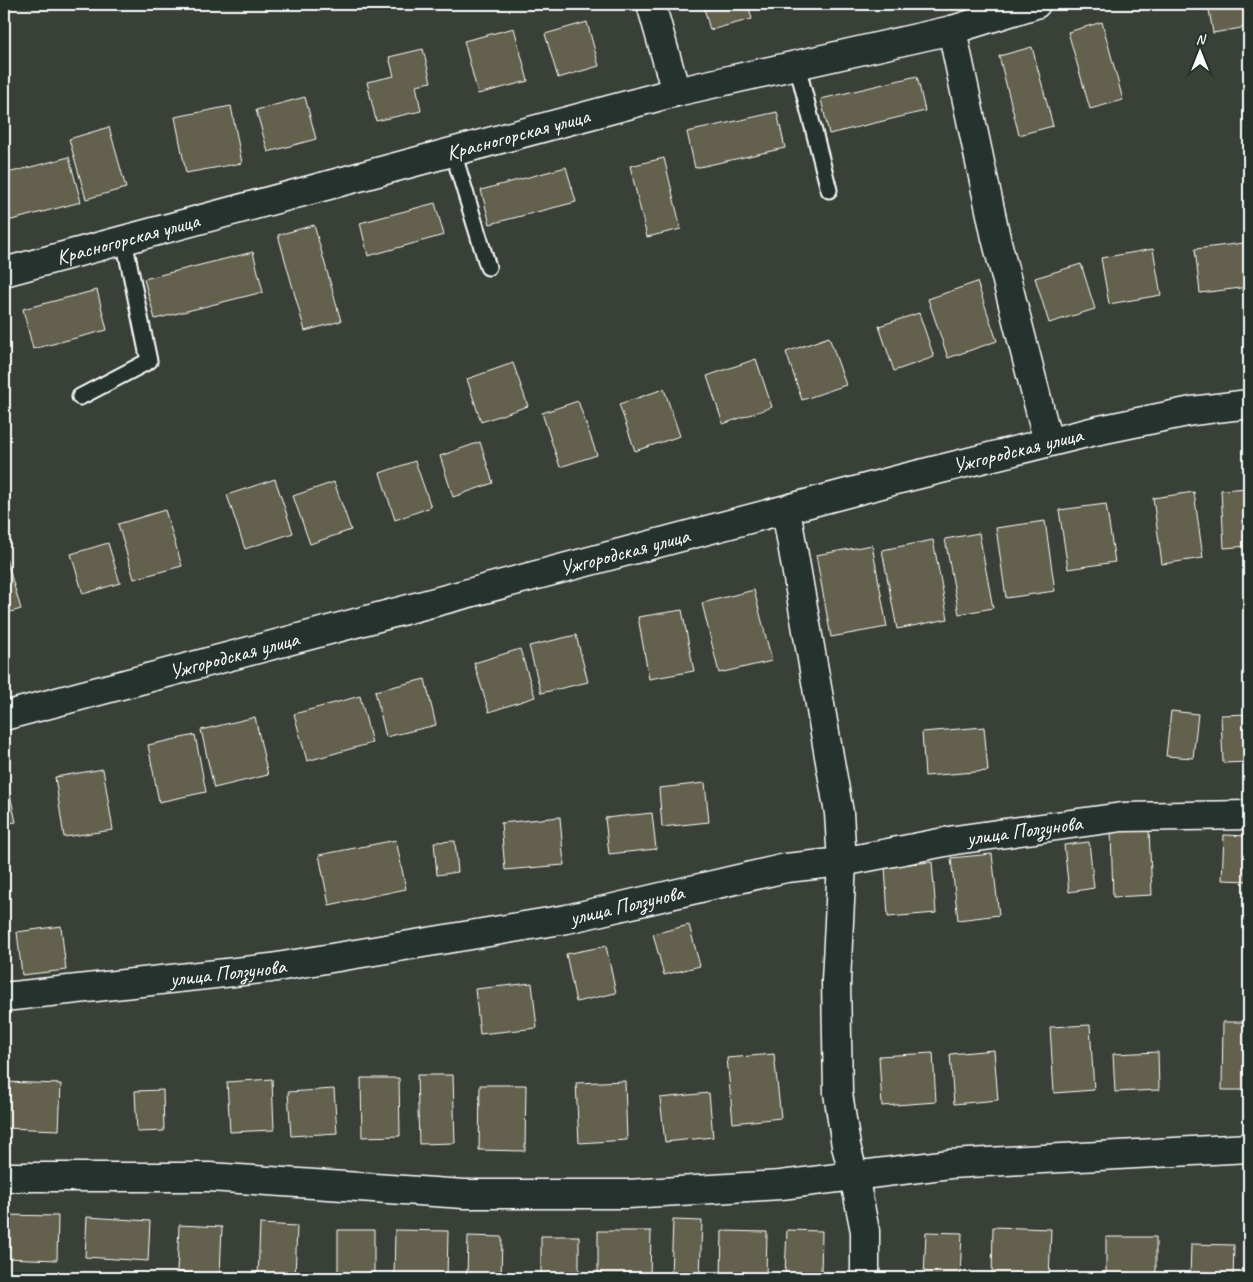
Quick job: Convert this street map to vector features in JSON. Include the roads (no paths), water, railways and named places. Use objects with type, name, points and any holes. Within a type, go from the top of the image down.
[{"type":"street","points":[[651,4],[676,92]]},
{"type":"street","name":"Красногорская улица","points":[[4,272],[676,92],[952,30],[1036,4]]},
{"type":"street","points":[[952,30],[996,238],[1048,442]]},
{"type":"street","name":"Ужгородская улица","points":[[4,716],[1048,442],[1192,411],[1249,404]]},
{"type":"street","points":[[786,510],[839,813],[842,862],[836,981],[838,1093],[846,1146],[865,1231],[865,1278]]},
{"type":"street","name":"улица Ползунова","points":[[4,997],[270,968],[567,919],[786,868],[842,862],[955,840],[1122,817],[1249,815]]},
{"type":"street","points":[[4,1177],[209,1177],[464,1194],[627,1194],[781,1186],[950,1164],[1249,1148]]},
{"type":"lane","points":[[797,65],[829,190]]},
{"type":"lane","points":[[453,152],[488,267]]},
{"type":"lane","points":[[80,397],[149,361],[124,240]]}]
